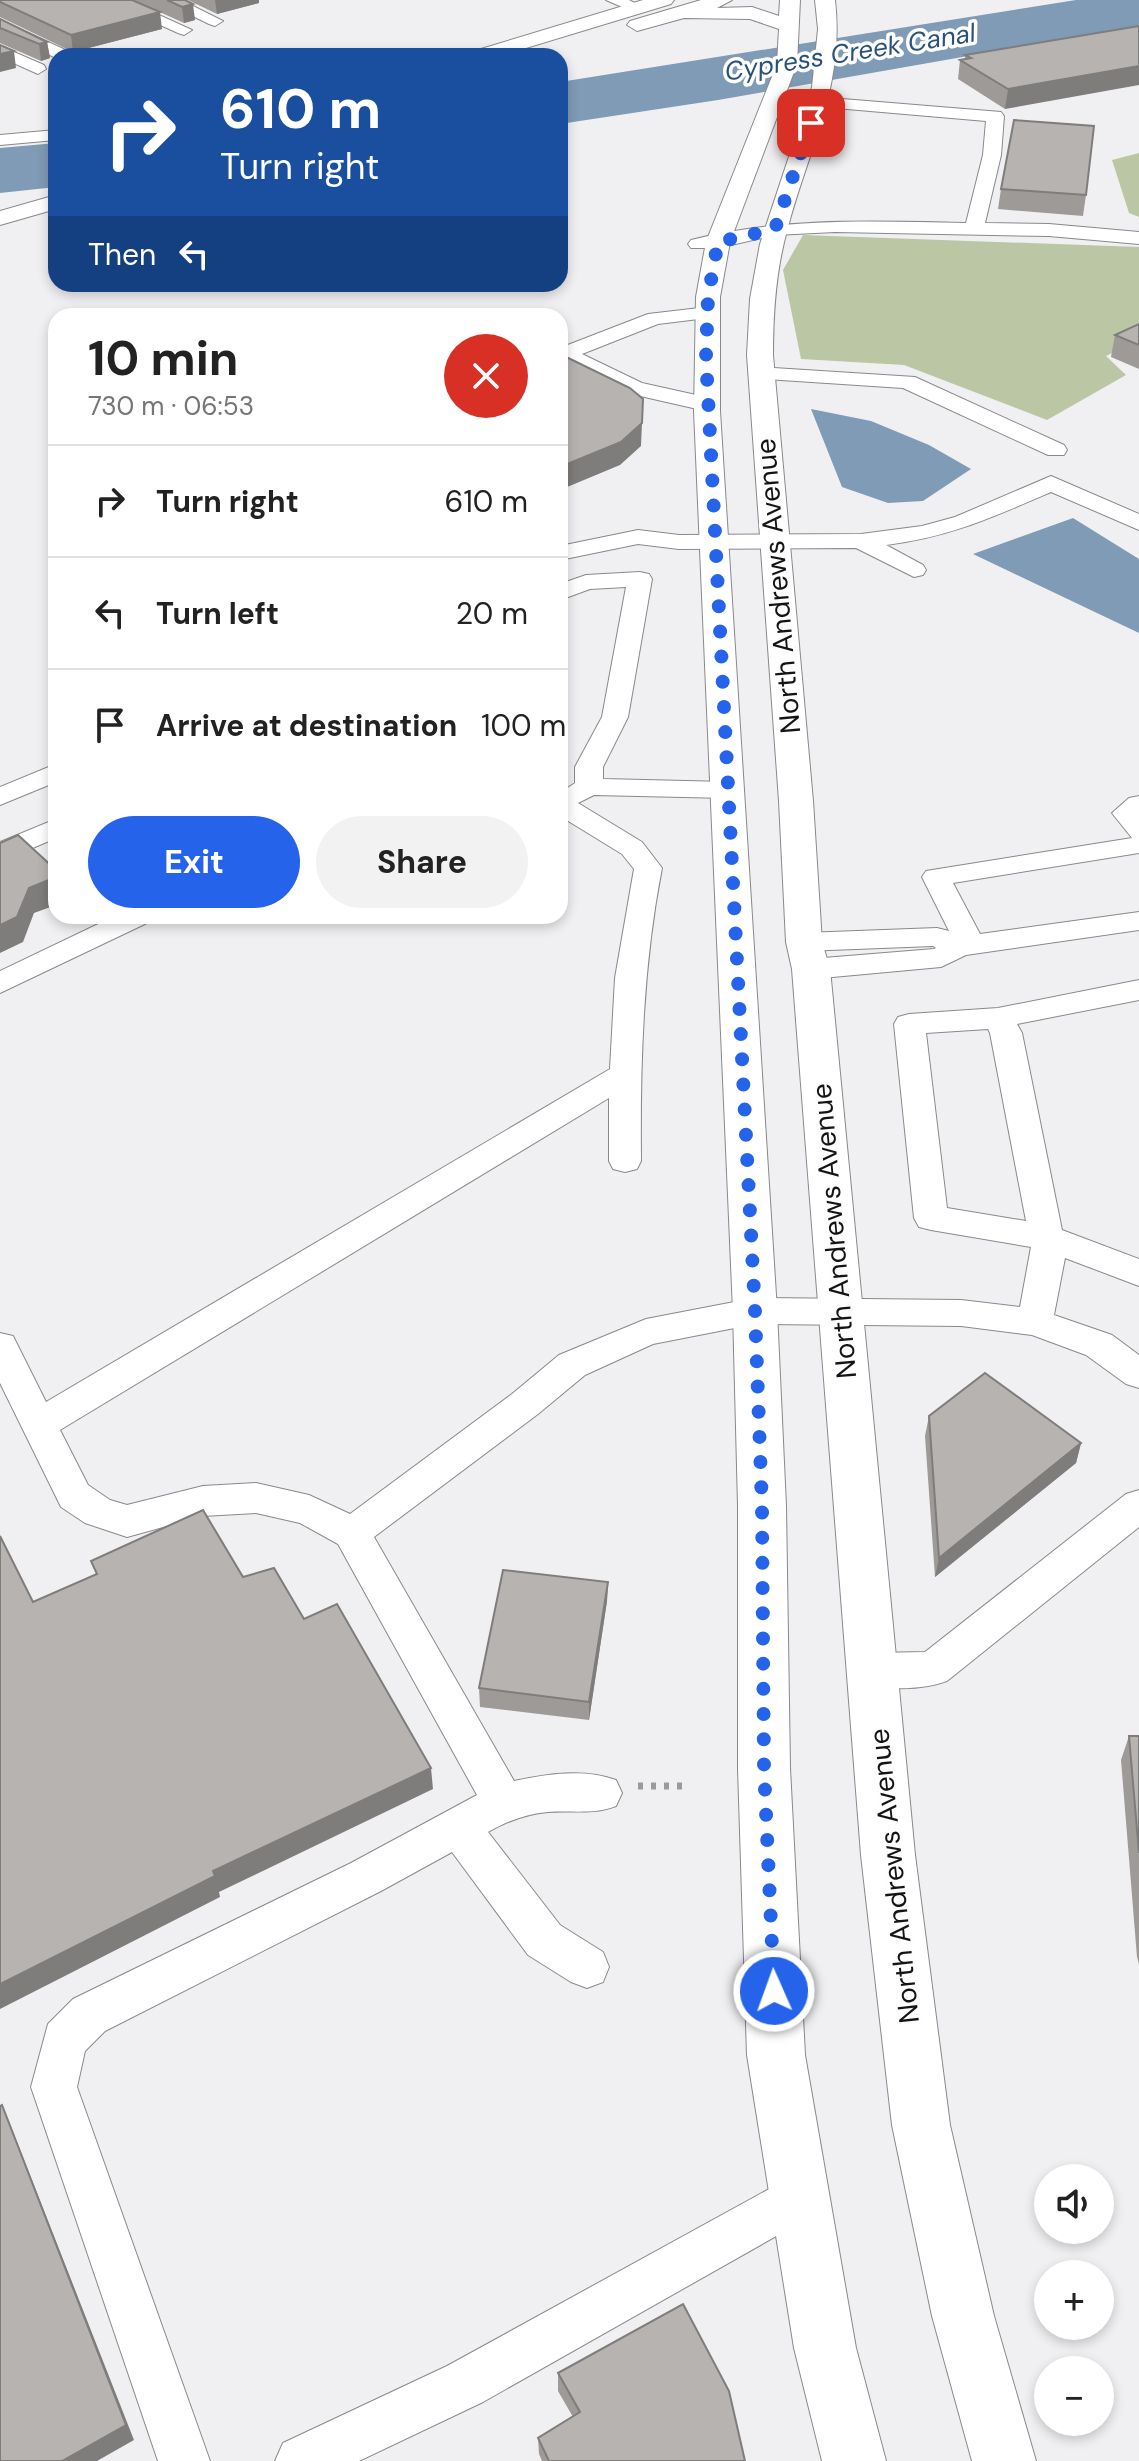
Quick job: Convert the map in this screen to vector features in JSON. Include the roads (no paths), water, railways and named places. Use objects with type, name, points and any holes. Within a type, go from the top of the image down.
[{"type":"main road","points":[[559,48],[668,8],[722,0]]},
{"type":"main road","name":"North Andrews Avenue","points":[[790,0],[787,64],[776,96],[708,243],[706,404],[755,1311],[762,1506],[764,1768],[776,2055],[825,2348],[854,2461]]},
{"type":"main road","name":"North Andrews Avenue","points":[[825,0],[828,34],[820,96],[775,229],[759,328],[760,373],[888,1855],[921,2125],[963,2316],[1004,2461]]},
{"type":"main road","points":[[504,48],[636,8],[742,12],[766,17],[790,34]]},
{"type":"main road","points":[[2,205],[48,185]]},
{"type":"main road","points":[[2,205],[48,202]]},
{"type":"street","points":[[113,0],[184,30]]},
{"type":"street","points":[[168,0],[215,21]]},
{"type":"street","points":[[614,0],[636,8]]},
{"type":"street","points":[[0,25],[48,48]]},
{"type":"street","points":[[0,51],[38,69]]},
{"type":"street","points":[[820,96],[995,116],[992,155],[970,229]]},
{"type":"street","points":[[0,140],[48,136]]},
{"type":"street","points":[[708,243],[775,229],[808,234],[942,236],[970,229],[1049,230],[1139,238]]},
{"type":"street","points":[[568,351],[655,318],[708,313]]},
{"type":"street","points":[[568,356],[635,388],[706,404]]},
{"type":"street","points":[[760,373],[907,382],[1056,450]]},
{"type":"street","points":[[568,550],[638,537],[713,541],[861,541],[924,533],[963,522],[1051,483],[1139,523]]},
{"type":"street","points":[[861,541],[914,570]]},
{"type":"street","points":[[568,590],[586,582],[640,579],[615,717],[589,767],[589,787]]},
{"type":"street","points":[[0,797],[48,776]]},
{"type":"street","points":[[568,799],[589,787],[727,790]]},
{"type":"street","points":[[568,808],[632,848],[648,868],[637,914],[626,1007],[625,1161]]},
{"type":"street","points":[[0,853],[48,831]]},
{"type":"street","points":[[964,946],[936,877],[1139,845]]},
{"type":"street","points":[[808,956],[941,958],[964,946],[1139,921]]},
{"type":"street","points":[[0,983],[122,924]]},
{"type":"street","points":[[1139,990],[998,1018],[909,1024],[931,1218],[1046,1237],[1139,1273]]},
{"type":"street","points":[[998,1018],[1006,1033],[1049,1251],[1035,1322]]},
{"type":"street","points":[[39,1424],[625,1074]]},
{"type":"street","points":[[352,1533],[525,1404],[572,1365],[646,1332],[755,1311],[961,1313],[1035,1322],[1099,1345],[1139,1374]]},
{"type":"street","points":[[0,1346],[74,1496],[98,1512],[127,1521],[203,1501],[256,1498],[309,1510],[352,1533],[503,1802]]},
{"type":"street","points":[[873,1670],[933,1669],[1139,1505]]},
{"type":"street","points":[[184,2461],[54,2087],[64,2040],[89,2015],[503,1802],[548,1793],[620,1789]]},
{"type":"street","points":[[459,1827],[544,1940],[587,1967]]},
{"type":"street","points":[[301,2461],[465,2384],[800,2196]]},
{"type":"water","name":"Cypress Creek Canal","points":[[1076,0],[1139,0],[1139,26],[718,100],[568,123],[568,81]]},
{"type":"water","points":[[48,144],[48,188],[0,193],[0,148]]},
{"type":"water","points":[[811,409],[871,421],[929,445],[971,469],[923,501],[888,503],[842,487]]},
{"type":"water","points":[[1073,518],[1139,559],[1139,633],[973,554]]}]
